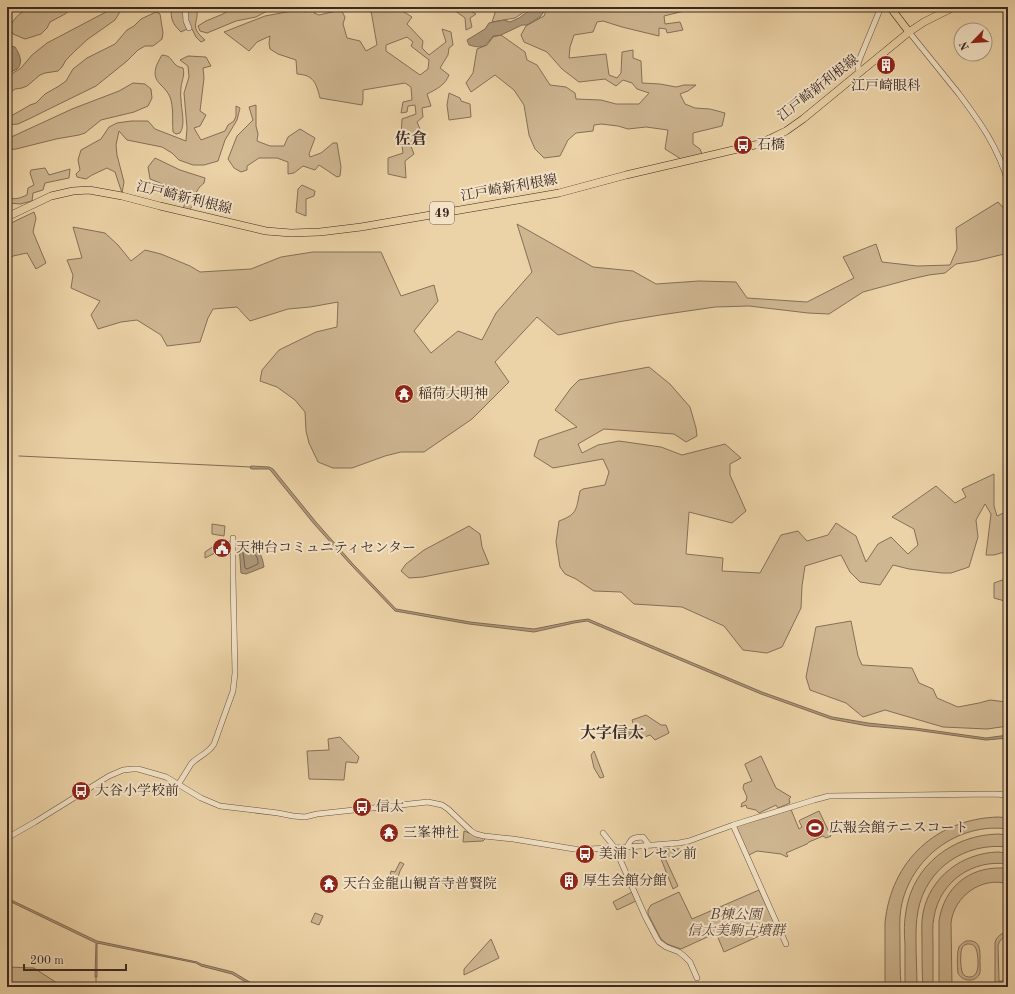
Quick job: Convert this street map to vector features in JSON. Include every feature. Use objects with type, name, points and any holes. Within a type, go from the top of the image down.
[{"type":"main road","points":[[890,7],[909,32]]},
{"type":"main road","name":"江戸崎新利根線","points":[[7,217],[51,196],[82,190],[97,191],[122,196],[266,231],[290,233],[320,232],[559,193],[626,175],[759,144],[777,136],[795,125],[909,32],[924,22],[954,7]]},
{"type":"street","points":[[185,7],[186,21],[189,28]]},
{"type":"street","points":[[859,73],[858,64],[881,7]]},
{"type":"street","points":[[909,32],[986,131],[1008,182]]},
{"type":"street","points":[[178,785],[193,761],[209,751],[214,744],[233,691],[235,673],[233,538]]},
{"type":"street","points":[[7,838],[109,776],[123,770],[133,769],[166,777],[201,798],[220,806],[305,817],[317,814],[428,802],[442,805],[476,834],[574,849],[615,848],[680,843],[733,825],[829,796],[1008,795]]},
{"type":"street","points":[[733,825],[786,944]]},
{"type":"street","points":[[603,833],[615,848],[645,916],[656,937],[666,947],[685,956],[690,962],[697,978]]},
{"type":"street","points":[[627,847],[631,839],[643,837],[649,845]]},
{"type":"green space","points":[[388,6],[397,8],[412,17],[407,24],[423,41],[422,48],[429,55],[446,42],[442,29],[451,32],[453,45],[449,48],[448,55],[440,68],[449,75],[443,84],[427,94],[431,106],[422,108],[423,117],[417,122],[423,136],[410,144],[414,154],[405,161],[406,178],[388,174],[388,158],[403,153],[401,138],[402,119],[416,114],[415,105],[408,106],[407,112],[401,113],[403,102],[412,100],[411,87],[405,83],[363,90],[362,105],[320,98],[317,88],[311,78],[297,74],[296,60],[278,54],[270,49],[270,36],[257,42],[249,51],[224,32],[265,16],[297,10],[306,12],[310,7],[320,7],[314,13],[319,15],[341,10],[345,17],[343,24],[347,38],[360,41],[366,51],[377,45],[371,11],[383,7]],"holes":[[[407,37],[413,42],[411,46],[429,60],[428,69],[420,75],[386,51],[386,45]]]},
{"type":"green space","points":[[33,7],[74,7],[50,22],[41,34],[25,39],[13,34],[10,27],[14,20],[22,12]]},
{"type":"green space","points":[[110,7],[123,7],[115,20],[88,39],[66,60],[58,71],[40,75],[27,86],[15,89],[7,95],[7,77],[21,68],[32,55],[47,43],[106,12]]},
{"type":"green space","points":[[171,7],[196,7],[197,31],[205,40],[201,42],[196,37],[191,27],[181,32],[173,21]]},
{"type":"green space","points":[[235,7],[279,7],[269,10],[256,17],[236,21],[207,33],[200,31],[198,26]]},
{"type":"green space","points":[[450,7],[463,7],[476,14],[470,18],[472,27],[466,30],[465,18]]},
{"type":"green space","points":[[497,7],[532,7],[515,18],[492,22]]},
{"type":"green space","points":[[546,7],[686,7],[688,10],[664,16],[665,24],[680,22],[683,30],[667,33],[666,29],[659,28],[659,36],[603,21],[597,22],[593,32],[574,35],[570,47],[569,58],[606,54],[609,75],[617,78],[621,73],[622,52],[633,50],[633,58],[641,61],[642,83],[676,87],[696,85],[688,91],[680,94],[685,104],[695,108],[710,109],[725,113],[722,126],[693,133],[693,144],[700,149],[702,154],[681,159],[665,149],[668,130],[646,127],[628,129],[601,124],[594,125],[593,131],[576,133],[568,140],[560,156],[544,158],[535,149],[529,135],[524,105],[514,90],[495,75],[471,92],[466,83],[473,73],[477,49],[487,45],[493,37],[501,35],[525,52],[527,60],[537,65],[550,85],[566,87],[575,93],[576,99],[601,100],[616,104],[639,104],[649,93],[637,89],[632,83],[623,80],[616,86],[605,79],[579,82],[562,69],[547,52],[524,42],[521,35],[526,26],[544,16]]},
{"type":"green space","points":[[156,12],[160,14],[163,33],[162,39],[157,43],[153,46],[145,46],[138,50],[96,86],[18,124],[7,125],[7,118],[36,103],[45,94],[66,81],[73,69],[87,58],[115,44],[127,30],[141,19]]},
{"type":"green space","points":[[162,55],[169,57],[177,66],[183,68],[184,71],[181,87],[183,125],[180,133],[176,134],[173,132],[170,97],[157,81],[155,74],[156,66]]},
{"type":"green space","points":[[188,56],[206,57],[211,66],[203,68],[204,78],[200,111],[206,115],[200,126],[194,128],[201,140],[225,131],[228,125],[234,121],[236,116],[236,106],[240,108],[237,120],[225,140],[218,161],[204,165],[193,165],[179,160],[172,153],[162,147],[127,140],[119,131],[116,145],[124,182],[122,193],[115,172],[107,168],[86,179],[77,177],[76,174],[80,170],[78,160],[81,150],[101,139],[109,127],[117,123],[148,121],[155,129],[186,141],[187,128],[184,93],[189,77],[188,66],[180,60]]},
{"type":"green space","points":[[133,83],[145,84],[151,89],[152,98],[148,106],[134,112],[101,120],[85,133],[79,135],[7,150],[7,139],[72,109],[119,91]]},
{"type":"green space","points":[[449,93],[460,98],[461,101],[470,104],[471,117],[449,120],[447,105]]},
{"type":"green space","points":[[256,105],[257,141],[270,146],[284,146],[288,137],[300,129],[315,138],[309,154],[310,157],[321,153],[333,143],[337,143],[341,167],[340,176],[337,177],[319,165],[315,170],[303,166],[294,173],[288,174],[288,162],[277,158],[259,158],[247,166],[247,170],[241,172],[234,168],[228,159],[237,136],[253,120],[249,107]]},
{"type":"green space","points":[[155,158],[180,170],[205,178],[204,183],[196,193],[197,201],[189,210],[183,209],[185,203],[178,190],[150,179],[148,167]]},
{"type":"green space","points":[[45,168],[49,175],[70,169],[69,178],[45,183],[43,190],[33,193],[32,201],[20,204],[10,203],[7,205],[7,196],[15,199],[27,195],[28,188],[34,185],[30,173],[31,170]]},
{"type":"green space","points":[[302,185],[315,191],[314,196],[306,199],[306,216],[296,212],[298,189]]},
{"type":"green space","points":[[998,202],[1008,213],[1008,253],[976,261],[956,264],[945,273],[911,279],[863,292],[829,314],[749,306],[715,307],[618,322],[558,335],[537,317],[495,362],[509,382],[472,419],[424,452],[401,452],[352,468],[333,468],[318,462],[309,443],[306,431],[305,412],[295,400],[277,387],[260,381],[262,370],[279,350],[316,332],[337,327],[338,302],[288,309],[250,321],[237,307],[213,309],[208,318],[200,342],[167,346],[161,335],[137,320],[121,322],[98,329],[91,315],[100,301],[71,288],[73,275],[67,260],[82,258],[73,227],[105,233],[118,245],[131,261],[145,250],[161,254],[190,266],[200,272],[251,269],[281,257],[313,252],[381,252],[401,296],[434,285],[438,301],[414,331],[431,353],[458,331],[482,340],[496,313],[532,272],[517,224],[593,267],[633,271],[656,284],[699,281],[736,282],[747,298],[807,302],[854,278],[843,257],[876,244],[882,262],[917,266],[950,265],[957,249],[956,228]]},
{"type":"green space","points":[[34,212],[36,218],[33,232],[46,263],[36,269],[27,253],[13,256],[7,262],[7,225]]},
{"type":"green space","points":[[649,367],[670,384],[690,407],[697,436],[686,442],[674,434],[604,429],[578,444],[582,453],[598,445],[619,441],[661,447],[682,455],[725,444],[741,458],[730,464],[730,475],[746,511],[732,523],[689,512],[686,554],[723,558],[722,571],[760,573],[781,535],[798,531],[807,541],[828,535],[836,523],[856,536],[866,562],[878,544],[891,537],[908,554],[918,545],[914,529],[892,517],[936,486],[955,503],[966,497],[962,489],[994,474],[994,506],[997,516],[1008,511],[1008,551],[994,555],[986,555],[991,514],[985,504],[976,520],[978,537],[969,567],[951,573],[942,573],[909,569],[893,565],[880,585],[860,582],[850,572],[841,555],[805,566],[801,608],[782,647],[767,653],[743,650],[724,626],[682,607],[634,604],[621,592],[594,591],[576,579],[565,574],[560,567],[556,542],[559,521],[573,513],[578,502],[580,491],[583,489],[605,485],[609,472],[603,459],[553,468],[534,456],[539,440],[577,427],[555,410],[571,388],[579,380]]},
{"type":"green space","points":[[212,524],[225,526],[224,536],[212,534]]},
{"type":"green space","points":[[469,526],[480,534],[482,547],[489,564],[423,577],[409,578],[401,571],[406,564],[424,550]]},
{"type":"green space","points":[[218,542],[233,542],[233,554],[225,553],[225,547],[218,546],[217,553],[205,558],[205,552]]},
{"type":"green space","points":[[1008,578],[1008,602],[994,598],[994,583]]},
{"type":"green space","points":[[851,621],[858,656],[862,665],[912,668],[919,683],[933,689],[937,698],[958,707],[990,700],[1008,702],[1008,726],[987,729],[943,727],[885,710],[863,717],[846,703],[810,690],[806,677],[816,627]]},
{"type":"green space","points":[[646,715],[661,725],[666,725],[669,733],[655,740],[650,735],[639,739],[632,720]]},
{"type":"green space","points":[[340,737],[359,757],[357,763],[346,762],[344,780],[309,779],[307,751],[329,750],[328,739]]},
{"type":"green space","points":[[594,751],[604,777],[600,778],[594,768],[591,755]]},
{"type":"green space","points":[[761,756],[776,788],[791,797],[789,799],[790,803],[778,808],[776,805],[759,813],[756,810],[747,808],[746,805],[741,807],[742,803],[746,801],[747,797],[743,788],[744,784],[752,781],[745,764]]},
{"type":"green space","points":[[790,807],[799,829],[802,827],[799,821],[800,820],[819,811],[831,836],[826,838],[823,836],[809,842],[786,853],[788,856],[787,857],[781,854],[757,851],[747,856],[733,825]]},
{"type":"green space","points":[[998,817],[1008,818],[1008,829],[989,828],[971,831],[955,838],[939,847],[926,859],[914,874],[906,890],[900,912],[901,987],[885,987],[885,923],[889,901],[896,881],[907,863],[920,848],[937,835],[955,826],[976,820]]},
{"type":"green space","points":[[464,831],[485,839],[483,841],[463,842]]},
{"type":"green space","points":[[998,834],[1008,835],[1008,847],[977,849],[963,854],[950,861],[929,882],[922,896],[917,918],[917,987],[905,987],[905,919],[910,895],[917,880],[926,867],[951,847],[966,840]]},
{"type":"green space","points":[[685,847],[684,850],[665,858],[678,886],[673,889],[657,849],[681,849]]},
{"type":"green space","points":[[985,853],[1008,853],[1008,864],[995,863],[971,869],[960,875],[943,893],[937,904],[933,924],[933,987],[923,987],[922,921],[927,900],[933,888],[940,878],[960,862]]},
{"type":"green space","points":[[400,862],[404,864],[397,880],[390,876],[391,871],[395,872]]},
{"type":"green space","points":[[1002,868],[1008,869],[1008,884],[998,882],[989,883],[971,890],[963,897],[953,913],[951,923],[952,987],[939,987],[939,921],[946,899],[952,889],[968,876],[979,871]]},
{"type":"green space","name":"B棟公園 信太美駒古墳群","points":[[759,890],[777,928],[724,952],[716,933],[681,949],[667,944],[661,939],[648,914],[648,910],[651,905],[679,892],[692,919]]},
{"type":"green space","points":[[632,892],[636,901],[617,910],[613,902]]},
{"type":"green space","points":[[315,913],[323,916],[319,925],[311,922]]},
{"type":"green space","points":[[1008,932],[1008,937],[1001,940],[998,946],[999,981],[1008,981],[1008,984],[999,984],[999,987],[995,987],[995,943],[999,936]]},
{"type":"green space","points":[[491,939],[499,958],[464,975],[464,969]]},
{"type":"green space","points":[[966,941],[975,942],[980,951],[980,974],[977,978],[971,980],[962,978],[958,973],[958,949]],"holes":[[[967,944],[975,947],[978,959],[977,972],[974,976],[970,977],[963,973],[961,962],[962,948]]]},
{"type":"green space","points":[[7,967],[34,968],[57,983],[56,987],[7,987]]},
{"type":"water","points":[[542,7],[545,10],[540,17],[527,25],[522,25],[501,35],[493,36],[486,45],[481,47],[469,45],[467,40],[485,29],[489,23],[504,20],[510,22],[519,18],[530,10]]},
{"type":"water","points":[[7,45],[15,47],[19,55],[20,64],[17,69],[7,74]]},
{"type":"water","points":[[251,466],[269,467],[273,469],[316,522],[396,609],[470,622],[534,629],[588,619],[762,692],[832,717],[986,738],[1008,735],[1008,738],[986,740],[915,730],[868,726],[831,719],[761,694],[587,621],[534,632],[469,624],[395,611],[314,524],[271,471],[269,469],[252,469],[250,468]]},
{"type":"water","points":[[240,544],[250,547],[260,553],[264,567],[246,574],[241,573]]},
{"type":"water","points":[[634,730],[637,737],[627,740],[625,733]]},
{"type":"water","points":[[7,898],[97,941],[197,962],[233,972],[258,987],[254,987],[232,974],[201,966],[196,963],[97,943],[97,977],[95,977],[96,943],[7,900]]},
{"type":"waterway","points":[[19,456],[251,467]]},
{"type":"waterway","points":[[96,977],[96,987]]},
{"type":"place","name":"江戸崎眼科","points":[[886,65]]},
{"type":"place","name":"石橋","points":[[743,145]]},
{"type":"place","name":"稲荷大明神","points":[[404,394]]},
{"type":"place","name":"天神台コミュニティセンター","points":[[222,548]]},
{"type":"place","name":"大谷小学校前","points":[[81,791]]},
{"type":"place","name":"信太","points":[[362,807]]},
{"type":"place","name":"広報会館テニスコート","points":[[815,828]]},
{"type":"place","name":"三峯神社","points":[[389,833]]},
{"type":"place","name":"美浦トレセン前","points":[[585,854]]},
{"type":"place","name":"厚生会館分館","points":[[569,881]]},
{"type":"place","name":"天台金龍山観音寺普賢院","points":[[329,884]]},
{"type":"district","name":"佐倉","points":[[411,140]]},
{"type":"district","name":"大字信太","points":[[612,734]]}]
